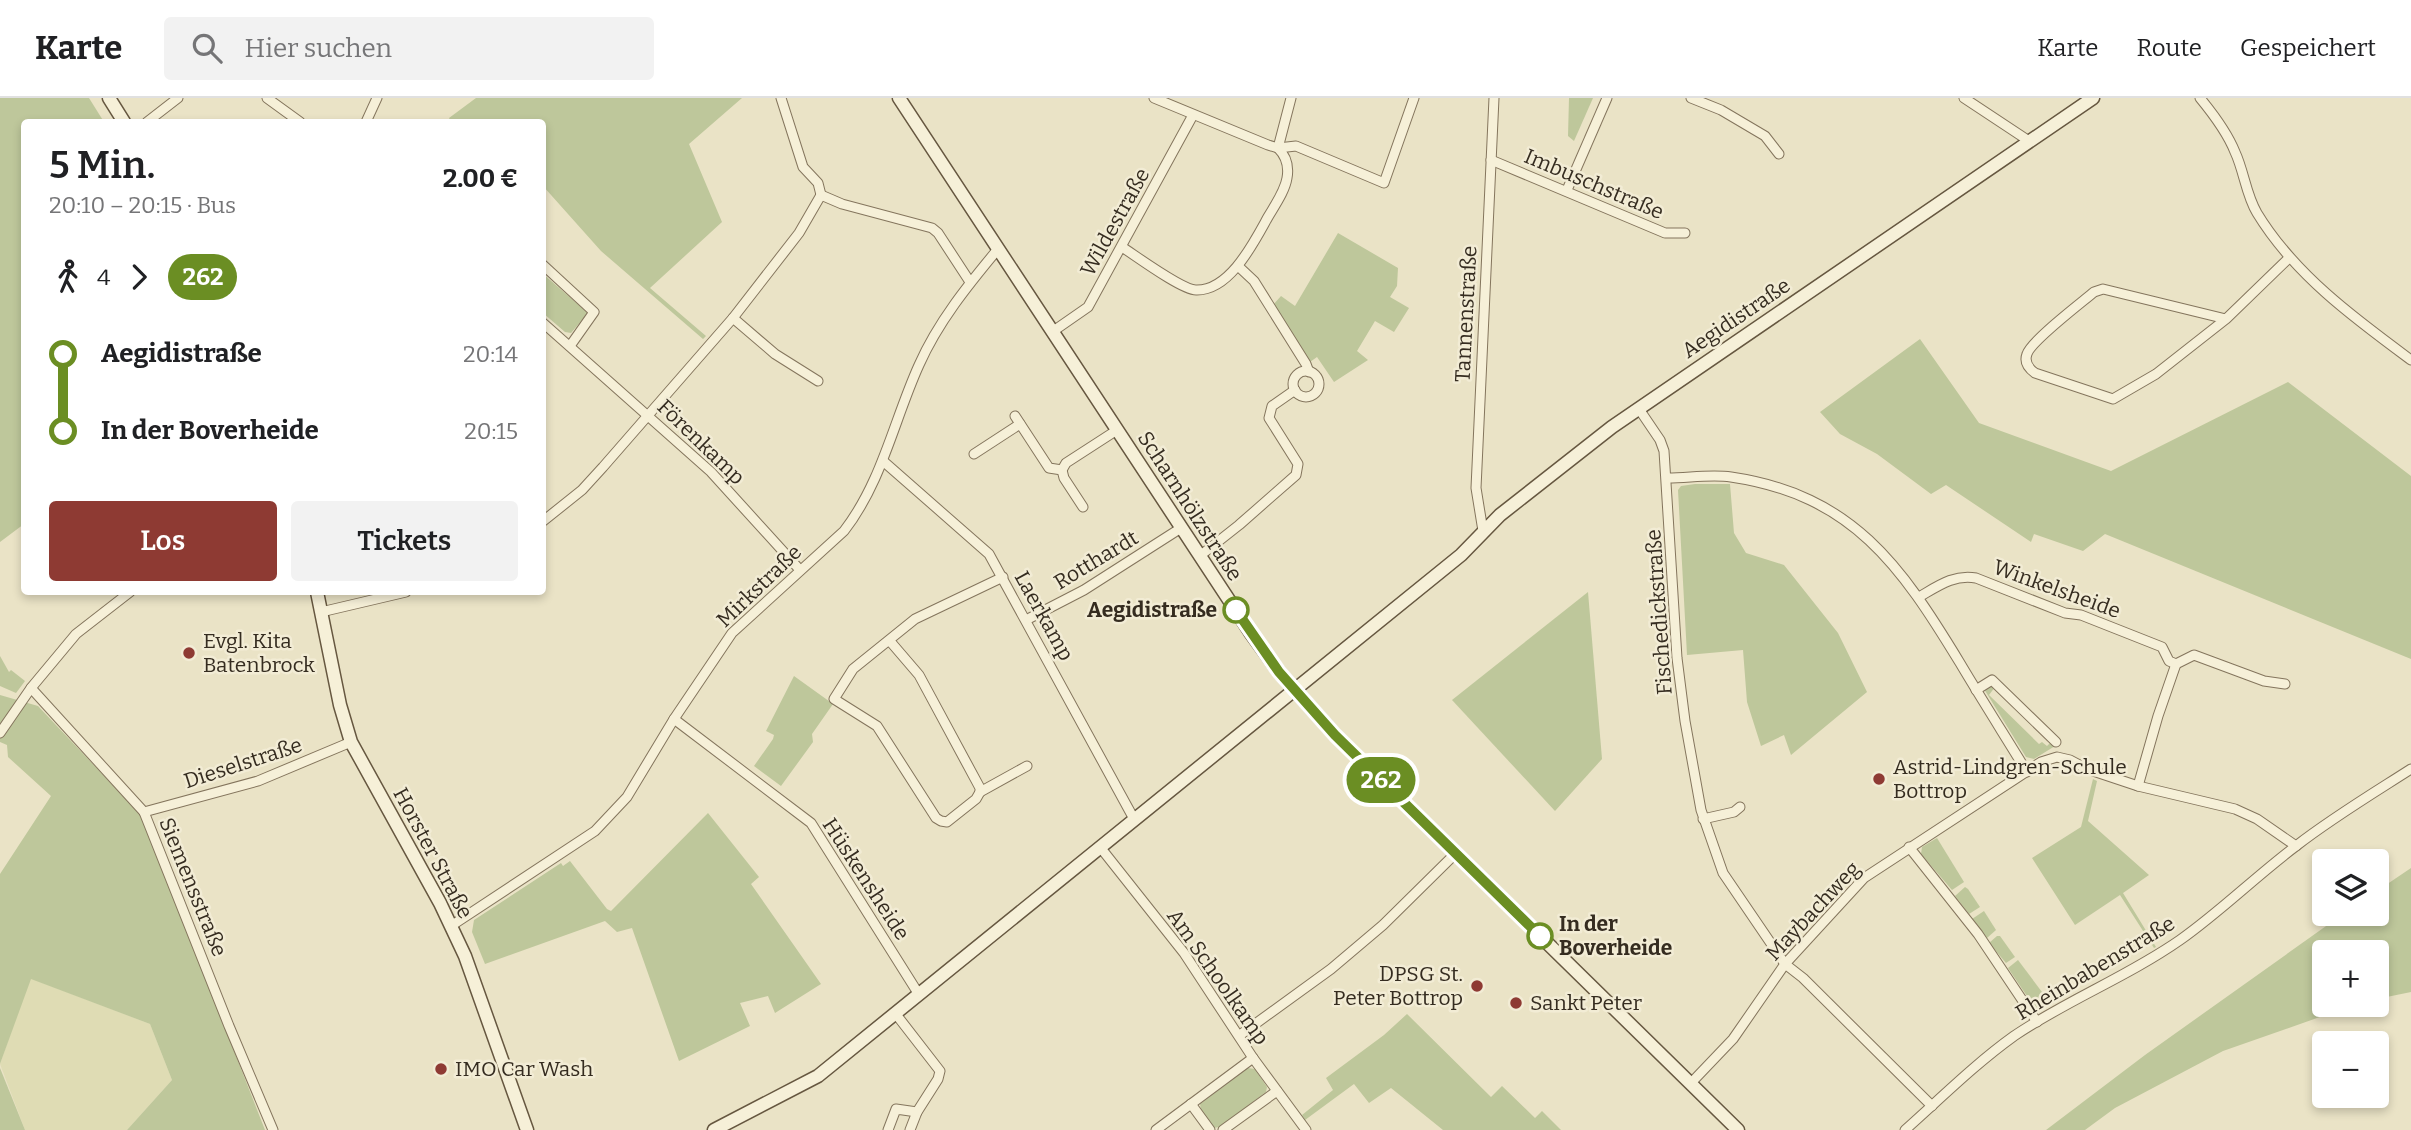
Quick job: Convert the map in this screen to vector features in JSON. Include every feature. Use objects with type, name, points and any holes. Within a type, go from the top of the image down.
[{"type":"main road","points":[[109,98],[122,119]]},
{"type":"main road","name":"Scharnhölzstraße","points":[[899,98],[1257,642],[1294,690],[1335,735],[1738,1130]]},
{"type":"main road","name":"Aegidistraße","points":[[714,1130],[818,1076],[1461,555],[1510,507],[1639,409],[2093,98]]},
{"type":"main road","name":"Horster Straße","points":[[318,595],[340,705],[351,742],[451,926],[486,1010],[527,1130]]},
{"type":"street","points":[[151,119],[178,98]]},
{"type":"street","points":[[267,98],[296,119]]},
{"type":"street","points":[[367,119],[377,98]]},
{"type":"street","points":[[546,519],[582,490],[733,318],[799,233],[821,195],[818,183],[803,167],[781,98]]},
{"type":"street","points":[[1154,98],[1278,148],[1296,146],[1384,183],[1414,98]]},
{"type":"street","points":[[1122,247],[1188,290],[1204,290],[1238,266],[1286,183],[1286,163],[1278,148],[1291,98]]},
{"type":"street","name":"Tannenstraße","points":[[1483,531],[1476,488],[1494,98]]},
{"type":"street","points":[[1567,190],[1607,98]]},
{"type":"street","points":[[1691,98],[1721,110],[1765,136],[1779,154]]},
{"type":"street","points":[[1964,98],[2029,141]]},
{"type":"street","points":[[2200,98],[2217,119],[2235,151],[2255,209],[2289,258],[2338,303],[2411,360]]},
{"type":"street","name":"Wildestraße","points":[[1052,332],[1088,307],[1193,115]]},
{"type":"street","name":"Imbuschstraße","points":[[1491,160],[1665,233],[1685,233]]},
{"type":"street","points":[[821,195],[842,204],[932,228],[939,233],[970,282]]},
{"type":"street","name":"Mirkstraße","points":[[451,926],[595,831],[627,797],[674,719],[732,633],[844,531],[857,515],[883,461],[919,366],[934,335],[970,282],[998,249]]},
{"type":"street","points":[[2226,319],[2103,289],[2094,292],[2034,344],[2026,355],[2026,361],[2030,370],[2035,373],[2113,399],[2156,374],[2226,319],[2289,258]]},
{"type":"street","points":[[1238,266],[1254,281],[1309,372]]},
{"type":"street","points":[[546,268],[594,312],[594,316],[570,346]]},
{"type":"street","points":[[733,318],[775,354],[818,381]]},
{"type":"street","name":"Förenkamp","points":[[546,325],[711,472],[800,570]]},
{"type":"street","points":[[1299,373],[1314,374],[1318,383],[1316,392],[1302,397],[1295,390],[1293,381],[1299,373]]},
{"type":"street","points":[[1200,555],[1296,475],[1298,470],[1295,459],[1269,418],[1272,406],[1295,390]]},
{"type":"street","name":"Fischedickstraße","points":[[1639,409],[1660,440],[1664,451],[1668,478],[1677,658],[1685,721],[1703,819],[1723,873],[1784,964],[1822,997],[1932,1106]]},
{"type":"street","points":[[974,454],[1018,420],[1049,468],[1062,470]]},
{"type":"street","points":[[1083,507],[1064,478],[1062,470],[1066,463],[1117,430]]},
{"type":"street","name":"Laerkamp","points":[[883,461],[989,554],[1134,819]]},
{"type":"street","points":[[1668,478],[1730,477],[1771,486],[1815,502],[1851,524],[1885,554],[1919,597],[2027,772]]},
{"type":"street","name":"Rotthardt","points":[[1026,620],[1084,590],[1181,528]]},
{"type":"street","name":"Winkelsheide","points":[[1919,597],[1953,579],[1964,576],[1976,578],[2162,647],[2169,661],[2176,664]]},
{"type":"street","points":[[1003,577],[915,620],[853,669],[834,699],[877,726],[939,820],[944,822],[951,820],[976,799],[980,792],[1027,766]]},
{"type":"street","points":[[0,733],[31,688],[76,634],[126,595]]},
{"type":"street","points":[[321,612],[393,595]]},
{"type":"street","points":[[889,640],[919,675],[980,792]]},
{"type":"street","points":[[2138,786],[2176,664],[2194,655],[2264,681],[2285,684]]},
{"type":"street","points":[[1976,690],[1993,680],[2056,742]]},
{"type":"street","name":"Siemensstraße","points":[[31,688],[144,812],[273,1130]]},
{"type":"street","name":"Hüskensheide","points":[[674,719],[811,823],[918,993]]},
{"type":"street","name":"Dieselstraße","points":[[144,812],[258,781],[351,742]]},
{"type":"street","name":"Maybachweg","points":[[1691,1083],[1733,1039],[1784,964],[1864,878],[2041,762],[2057,757],[2070,760],[2087,769],[2138,786],[2235,809],[2257,819],[2296,846]]},
{"type":"street","name":"Rheinbabenstraße","points":[[1905,1130],[1990,1055],[2037,1021],[2120,977],[2181,939],[2296,846],[2411,769]]},
{"type":"street","points":[[1703,819],[1734,812],[1740,807]]},
{"type":"street","name":"Am Schoolkamp","points":[[1100,847],[1184,953],[1253,1058],[1306,1130]]},
{"type":"street","points":[[1909,847],[1978,934],[2037,1021]]},
{"type":"street","points":[[1240,1035],[1331,969],[1383,925],[1456,853]]},
{"type":"street","points":[[895,1013],[940,1071],[910,1130]]},
{"type":"street","points":[[1157,1130],[1253,1058]]},
{"type":"street","points":[[1223,1130],[1277,1091]]},
{"type":"street","points":[[1191,1104],[1210,1130]]},
{"type":"street","points":[[888,1130],[896,1109],[917,1112]]},
{"type":"shaded area","points":[[30,978],[150,1024],[172,1080],[127,1130],[25,1130],[0,1064]]},
{"type":"green space","points":[[0,98],[89,98],[102,119],[21,119],[21,526],[0,542]]},
{"type":"green space","points":[[476,98],[742,98],[689,144],[722,222],[650,288],[706,336],[703,339],[601,251],[546,189],[546,119],[449,118]]},
{"type":"green space","points":[[1569,98],[1593,98],[1574,141],[1568,136]]},
{"type":"green space","points":[[1338,233],[1398,268],[1397,286],[1390,297],[1409,308],[1394,332],[1375,321],[1357,351],[1368,360],[1334,382],[1317,357],[1310,362],[1273,305],[1281,296],[1295,306]]},
{"type":"green space","points":[[546,276],[588,313],[571,333],[565,332],[546,316]]},
{"type":"green space","points":[[1920,339],[1979,423],[2111,471],[2288,382],[2411,476],[2411,659],[2105,534],[2083,551],[2034,534],[2031,542],[1946,485],[1931,494],[1877,454],[1840,434],[1820,412]]},
{"type":"green space","points":[[1730,484],[1734,533],[1746,553],[1784,565],[1838,633],[1867,692],[1791,755],[1784,735],[1761,746],[1747,702],[1743,650],[1687,655],[1678,490],[1681,486]]},
{"type":"green space","points":[[1588,592],[1602,759],[1555,811],[1452,700]]},
{"type":"green space","points":[[0,656],[9,672],[11,670],[25,681],[16,693],[0,686]]},
{"type":"green space","points":[[794,676],[833,704],[812,734],[813,742],[781,786],[754,766],[773,739],[774,735],[766,731]]},
{"type":"green space","points":[[1990,684],[1995,687],[1989,695],[2039,744],[2042,742],[2047,746],[2051,742],[2055,746],[2034,759],[2026,757],[1984,689]]},
{"type":"green space","points":[[0,695],[38,706],[142,816],[265,1130],[127,1130],[172,1080],[150,1024],[31,979],[0,1064],[0,874],[51,796],[8,757],[7,745],[0,742]]},
{"type":"green space","points":[[2093,779],[2097,781],[2088,821],[2149,875],[2123,893],[2156,947],[2154,948],[2120,895],[2075,925],[2032,858],[2081,827]]},
{"type":"green space","points":[[708,813],[759,877],[751,884],[821,984],[775,1013],[768,996],[740,1003],[750,1026],[679,1061],[632,928],[617,932],[605,921],[485,964],[472,932],[474,920],[561,863],[563,866],[570,861],[611,911]]},
{"type":"green space","points":[[1937,838],[1964,882],[1952,890],[1921,854],[1922,847]]},
{"type":"green space","points":[[2411,868],[2411,992],[2389,997],[2389,940],[2312,940],[2312,1017],[2320,1017],[2223,1051],[2115,1108],[2085,1130],[2046,1130],[2145,1055],[2326,926],[2389,926],[2389,883]]},
{"type":"green space","points":[[1965,887],[1980,907],[1969,914],[1955,896]]},
{"type":"green space","points":[[1984,911],[1996,930],[1987,938],[1972,919]]},
{"type":"green space","points":[[2000,936],[2015,957],[2006,963],[1989,943]]},
{"type":"green space","points":[[2018,960],[2051,1004],[2037,1009],[2033,1005],[2008,968]]},
{"type":"green space","points":[[1407,1014],[1491,1097],[1502,1086],[1535,1118],[1542,1111],[1561,1130],[1443,1130],[1391,1088],[1369,1103],[1354,1084],[1305,1120],[1302,1115],[1333,1090],[1326,1078],[1384,1035]]},
{"type":"green space","points":[[0,1068],[25,1130],[0,1130]]},
{"type":"green space","points":[[1248,1068],[1255,1069],[1267,1087],[1266,1092],[1220,1127],[1213,1128],[1200,1104]]},
{"type":"bus line","name":"262","points":[[1236,610],[1279,672],[1335,735],[1540,936]]},
{"type":"place","name":"Aegidistraße","points":[[1236,610]]},
{"type":"place","name":"Evgl. Kita Batenbrock","points":[[189,653]]},
{"type":"place","name":"Astrid-Lindgren-Schule Bottrop","points":[[1879,779]]},
{"type":"place","name":"In der Boverheide","points":[[1540,936]]},
{"type":"place","name":"DPSG St. Peter Bottrop","points":[[1477,986]]},
{"type":"place","name":"Sankt Peter","points":[[1516,1003]]},
{"type":"place","name":"IMO Car Wash","points":[[441,1069]]}]
